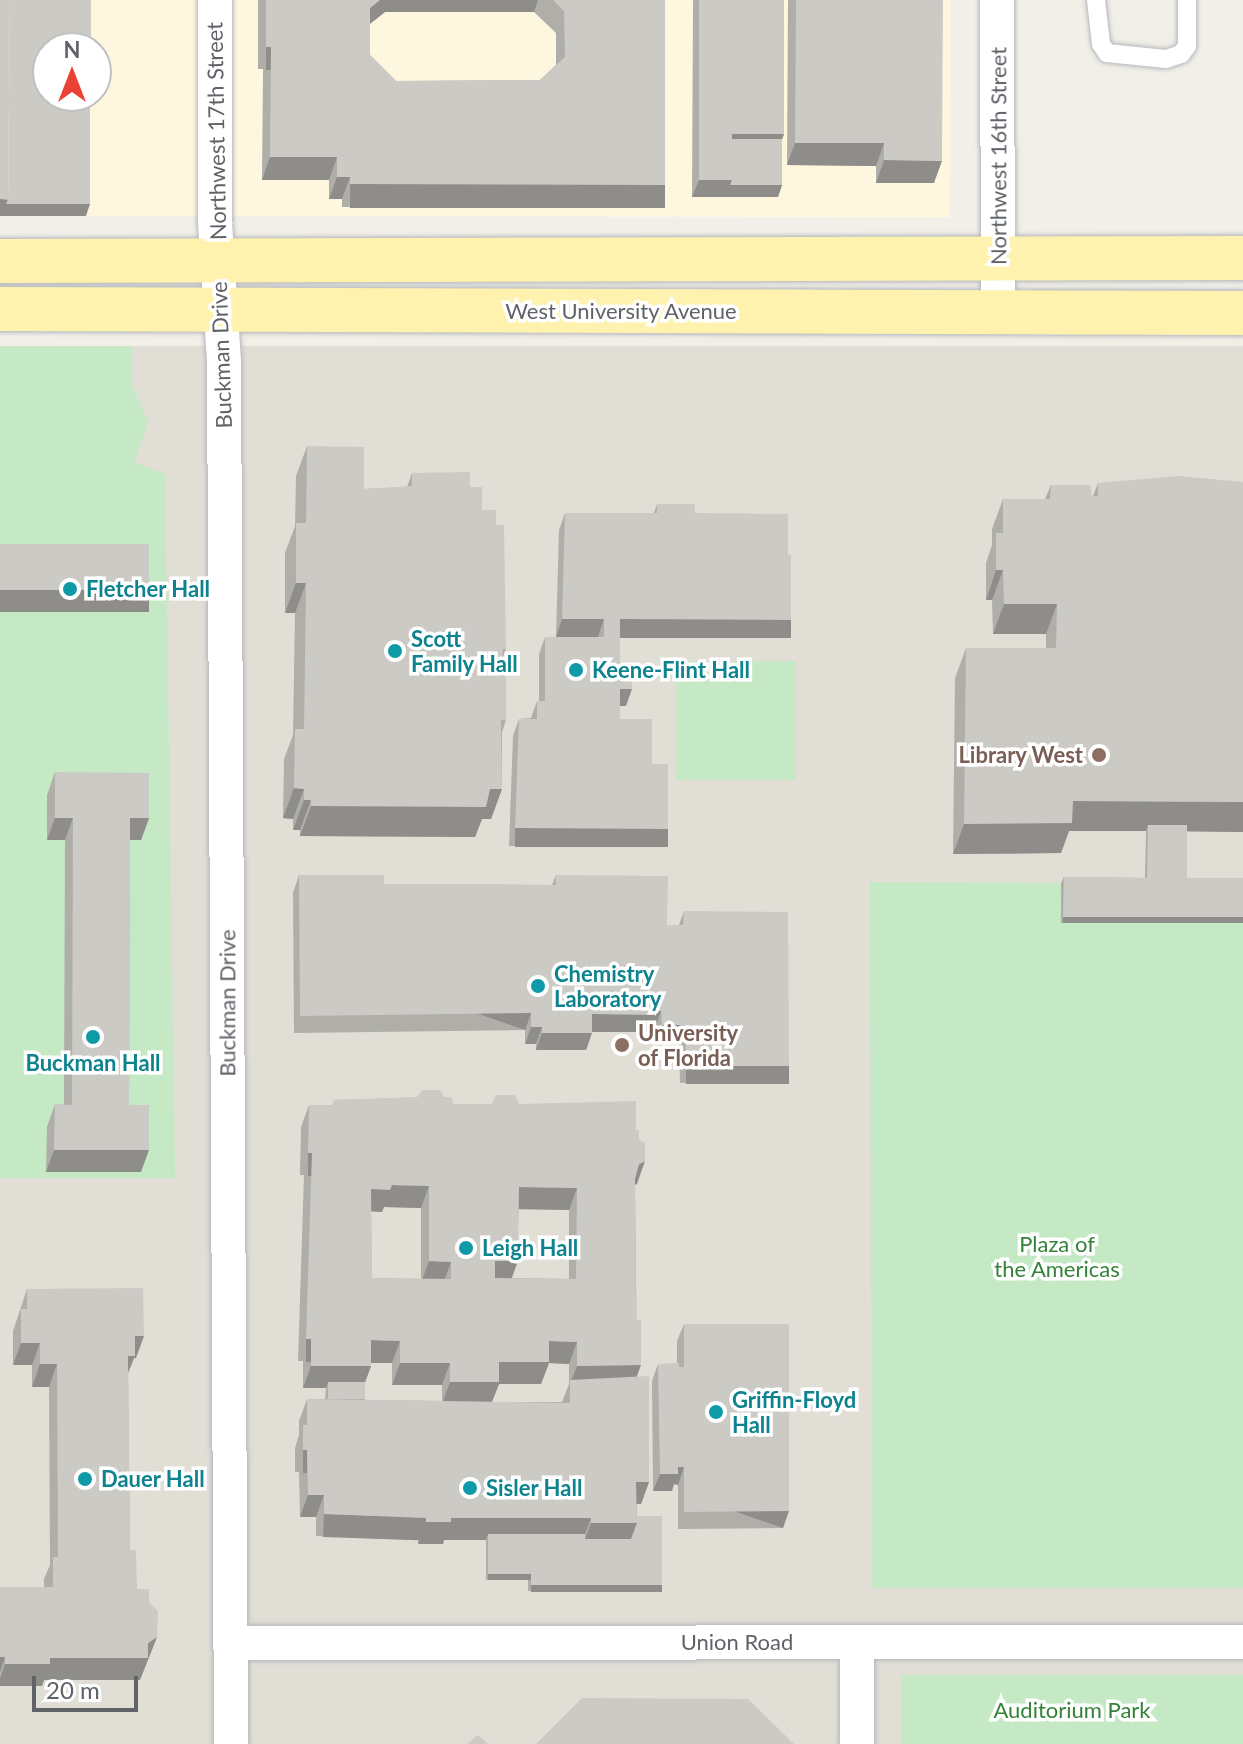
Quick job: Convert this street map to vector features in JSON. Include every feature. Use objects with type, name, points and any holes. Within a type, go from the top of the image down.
[{"type":"main road","points":[[0,261],[1243,258]]},
{"type":"main road","name":"West University Avenue","points":[[0,309],[1243,313]]},
{"type":"street","name":"Northwest 17th Street","points":[[215,0],[218,262]]},
{"type":"street","name":"Northwest 16th Street","points":[[997,0],[998,313]]},
{"type":"street","name":"Buckman Drive","points":[[218,262],[223,310],[231,1744]]},
{"type":"street","points":[[857,1642],[857,1744]]},
{"type":"street","name":"Union Road","points":[[231,1643],[1243,1642]]},
{"type":"lane","points":[[1096,0],[1101,44],[1107,53],[1166,59],[1181,54],[1187,46],[1187,0]]},
{"type":"shaded area","points":[[0,0],[951,0],[950,217],[0,216]]},
{"type":"shaded area","name":"University of Florida","points":[[0,346],[1243,346],[1243,1744],[0,1744]]},
{"type":"green space","points":[[0,346],[132,346],[131,383],[148,422],[134,462],[165,474],[175,1178],[0,1178]]},
{"type":"green space","points":[[676,661],[796,661],[796,780],[676,780]]},
{"type":"green space","name":"Plaza of the Americas","points":[[870,882],[1061,883],[1061,923],[1243,923],[1243,1588],[872,1588]]},
{"type":"green space","name":"Auditorium Park","points":[[901,1675],[1243,1675],[1243,1744],[901,1744]]},
{"type":"building","points":[[0,0],[10,0],[8,199],[0,199]]},
{"type":"building","points":[[10,0],[91,0],[91,32],[32,32],[32,112],[90,112],[90,204],[6,204]]},
{"type":"building","points":[[266,0],[380,0],[370,8],[370,55],[396,81],[540,80],[565,57],[564,11],[553,0],[665,0],[665,185],[350,184],[350,177],[337,177],[337,157],[270,157],[271,47],[266,47]]},
{"type":"building","points":[[699,0],[784,0],[784,134],[732,134],[732,180],[699,180]]},
{"type":"building","points":[[796,0],[943,0],[942,161],[884,160],[884,143],[795,143]]},
{"type":"building","points":[[732,139],[782,139],[782,185],[730,185]]},
{"type":"building","name":"Scott Family Hall","points":[[307,446],[364,447],[364,489],[412,486],[412,473],[470,472],[470,487],[482,487],[482,510],[496,510],[496,525],[504,525],[506,649],[503,649],[502,665],[506,665],[506,720],[501,720],[502,789],[490,789],[486,807],[311,806],[311,800],[304,800],[304,789],[294,788],[295,729],[304,729],[306,583],[296,583],[296,523],[306,523]]},
{"type":"building","name":"Library West","points":[[1178,476],[1243,482],[1243,802],[1073,801],[1072,823],[964,824],[966,648],[1056,648],[1057,604],[1004,604],[1003,570],[996,570],[996,533],[1003,533],[1003,499],[1050,499],[1051,485],[1091,485],[1091,496],[1098,496],[1098,483]]},
{"type":"building","name":"Keene-Flint Hall","points":[[657,504],[695,504],[695,513],[788,514],[791,620],[620,619],[620,669],[632,669],[632,689],[620,689],[620,719],[652,719],[652,764],[668,764],[668,829],[515,828],[519,719],[537,719],[537,701],[545,701],[545,637],[604,637],[604,619],[562,619],[565,513],[657,513]]},
{"type":"building","points":[[0,544],[149,544],[149,590],[0,590]]},
{"type":"building","name":"Buckman Hall","points":[[55,772],[149,773],[149,818],[130,818],[129,1105],[149,1105],[149,1150],[54,1150],[55,1104],[72,1105],[73,818],[55,818]]},
{"type":"building","points":[[1148,825],[1187,825],[1187,878],[1243,878],[1243,917],[1063,917],[1064,877],[1147,878]]},
{"type":"building","name":"Chemistry Laboratory","points":[[299,875],[384,875],[384,884],[556,885],[556,875],[668,876],[667,925],[683,925],[684,911],[788,912],[789,1066],[686,1066],[685,1025],[662,1025],[661,1011],[653,1011],[654,1015],[592,1014],[592,1033],[542,1033],[542,1027],[531,1027],[531,1013],[300,1016]]},
{"type":"building","name":"Leigh Hall","points":[[422,1090],[440,1090],[444,1097],[451,1097],[454,1104],[492,1104],[496,1095],[515,1095],[519,1104],[636,1101],[636,1130],[639,1130],[639,1140],[645,1143],[645,1161],[639,1164],[635,1179],[636,1320],[641,1320],[641,1365],[577,1366],[577,1342],[549,1341],[549,1362],[499,1362],[499,1382],[450,1382],[450,1363],[400,1363],[400,1341],[371,1340],[371,1366],[311,1366],[311,1339],[306,1339],[312,1153],[308,1153],[309,1105],[334,1105],[334,1100],[417,1097]],"holes":[[[392,1185],[429,1186],[429,1261],[451,1262],[451,1279],[372,1278],[371,1189],[390,1190]],[[519,1187],[577,1188],[576,1279],[495,1278],[495,1261],[518,1261]]]},
{"type":"building","name":"Dauer Hall","points":[[143,1288],[144,1336],[135,1336],[135,1356],[128,1356],[130,1550],[136,1550],[137,1589],[149,1589],[149,1602],[158,1611],[157,1637],[148,1643],[148,1658],[50,1658],[50,1664],[5,1664],[5,1657],[0,1657],[0,1587],[53,1587],[53,1557],[58,1557],[57,1364],[40,1364],[40,1343],[21,1343],[21,1309],[27,1309],[27,1289]]},
{"type":"building","name":"Griffin-Floyd Hall","points":[[684,1324],[789,1324],[789,1511],[684,1512],[684,1467],[678,1467],[678,1474],[660,1474],[658,1364],[679,1363],[679,1367],[684,1367]]},
{"type":"building","name":"Sisler Hall","points":[[649,1376],[649,1482],[636,1482],[637,1523],[591,1523],[591,1518],[451,1518],[451,1522],[426,1522],[426,1518],[324,1514],[324,1495],[308,1495],[307,1450],[303,1450],[307,1399],[570,1403],[570,1380]]},
{"type":"building","points":[[328,1382],[365,1382],[365,1399],[328,1399]]},
{"type":"building","points":[[637,1516],[662,1516],[662,1585],[531,1585],[531,1574],[488,1574],[488,1534],[585,1534],[585,1539],[631,1539]]},
{"type":"building","points":[[582,1698],[748,1699],[794,1744],[536,1744]]},
{"type":"building","points":[[478,1735],[488,1744],[467,1744]]},
{"type":"place","name":"Fletcher Hall","points":[[70,589]]},
{"type":"place","name":"Scott Family Hall","points":[[395,651]]},
{"type":"place","name":"Keene-Flint Hall","points":[[576,670]]},
{"type":"place","name":"Library West","points":[[1099,755]]},
{"type":"place","name":"Chemistry Laboratory","points":[[538,986]]},
{"type":"place","name":"Buckman Hall","points":[[93,1037]]},
{"type":"place","name":"University of Florida","points":[[622,1045]]},
{"type":"place","name":"Leigh Hall","points":[[466,1248]]},
{"type":"place","name":"Griffin-Floyd Hall","points":[[716,1412]]},
{"type":"place","name":"Dauer Hall","points":[[85,1479]]},
{"type":"place","name":"Sisler Hall","points":[[470,1488]]}]
